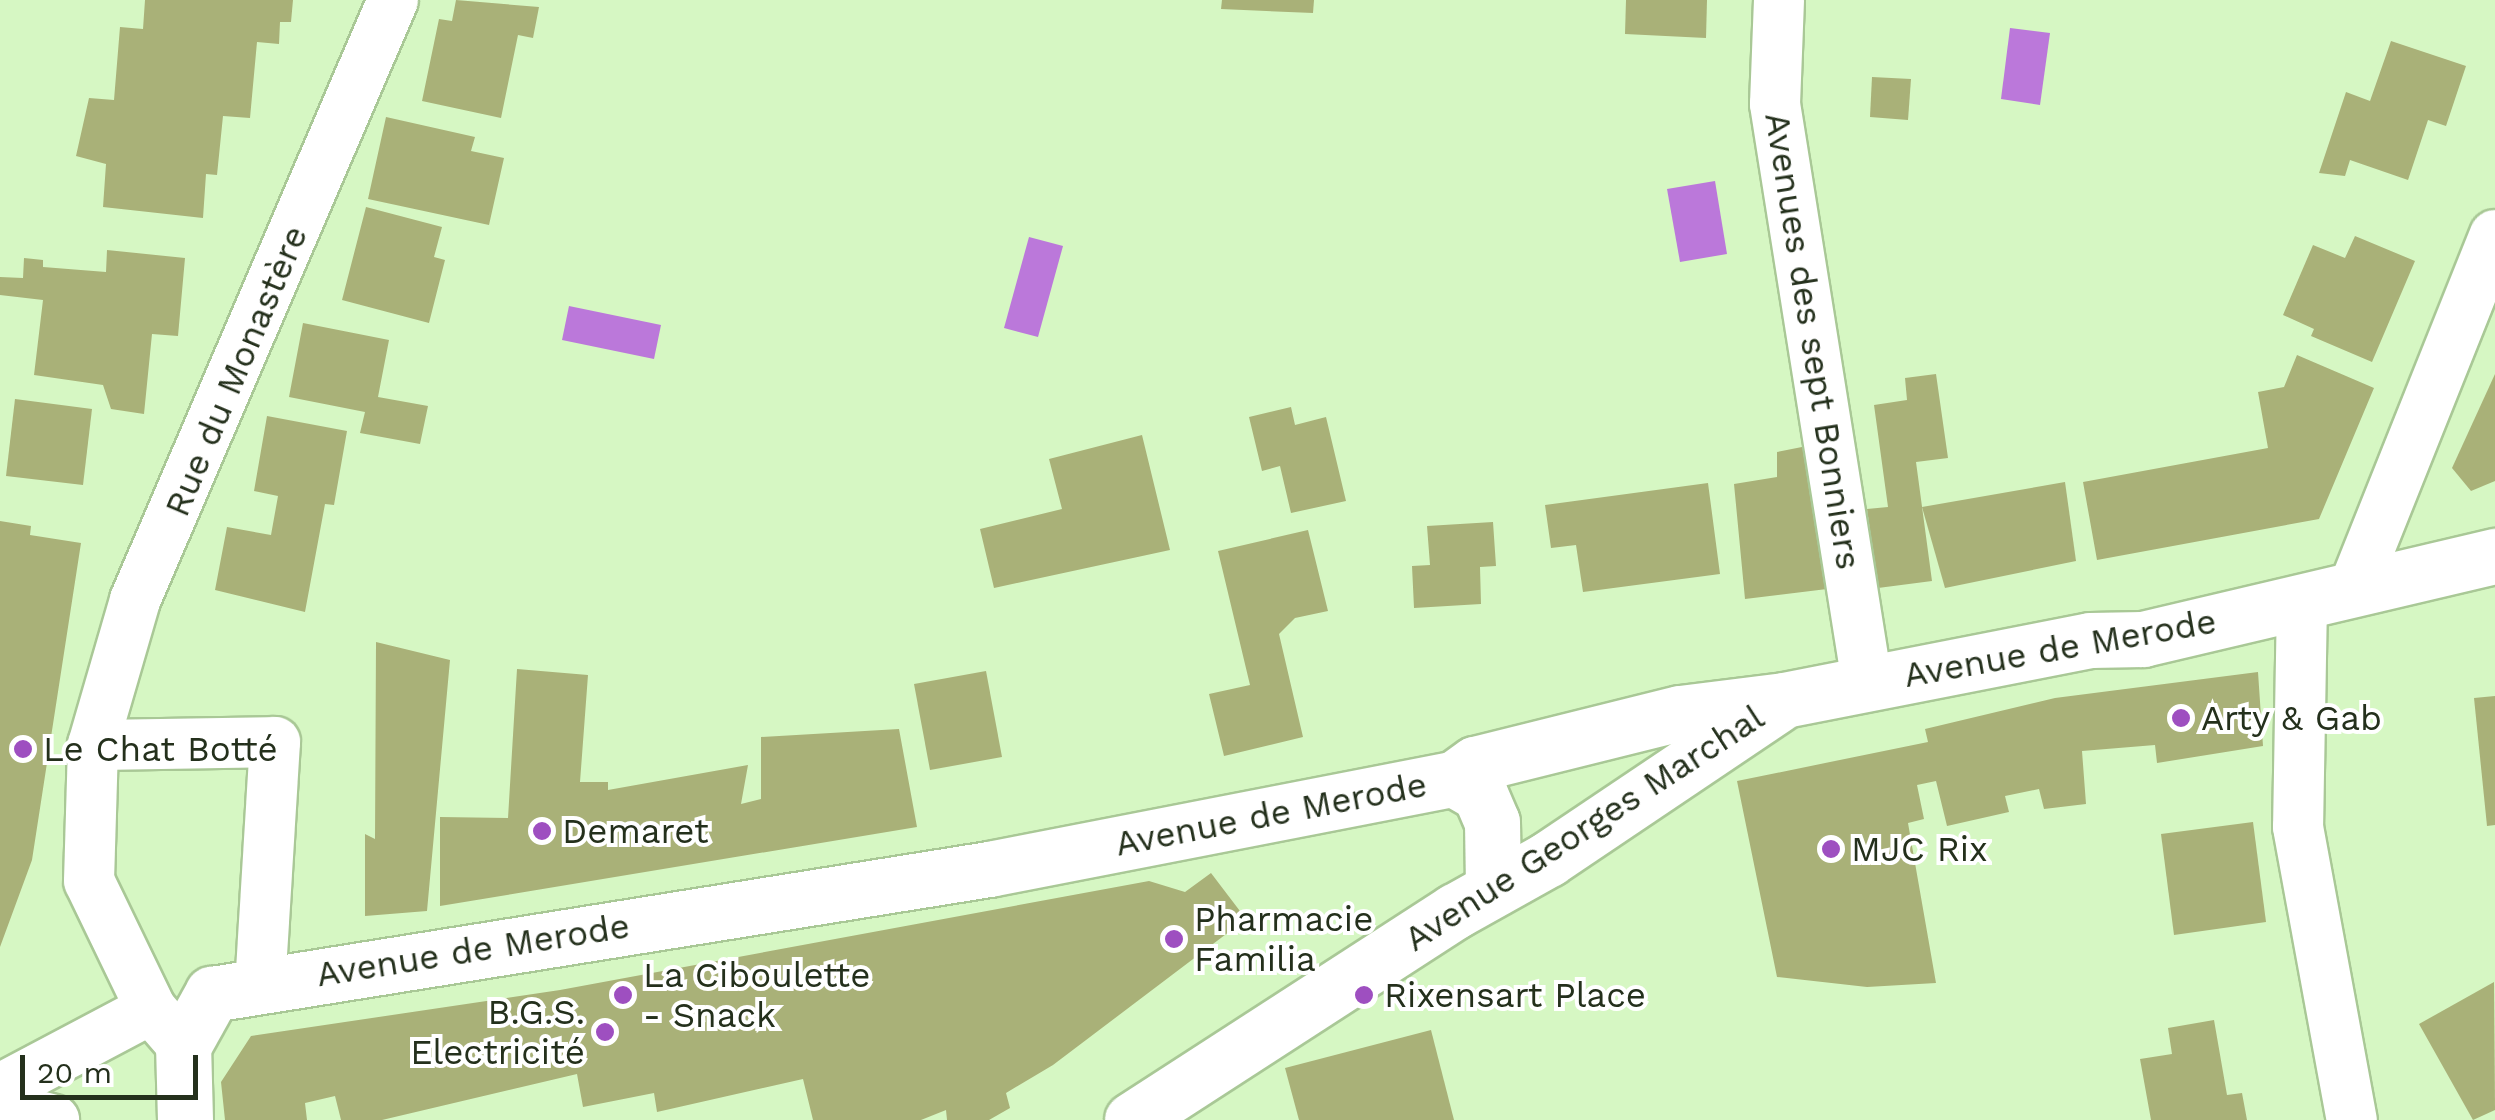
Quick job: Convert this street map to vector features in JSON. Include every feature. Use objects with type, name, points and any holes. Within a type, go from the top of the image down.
[{"type":"street","name":"Rue du Monastère","points":[[167,1028],[89,881],[93,745],[135,600],[393,0]]},
{"type":"street","name":"Avenues des sept Bonniers","points":[[1780,0],[1775,104],[1867,682]]},
{"type":"street","points":[[2354,587],[2495,235]]},
{"type":"street","name":"Avenue de Merode","points":[[167,1028],[212,994],[989,869],[1454,780],[1475,764],[1680,713],[1784,700],[2090,640],[2143,639],[2495,556]]},
{"type":"street","points":[[2302,601],[2298,826],[2352,1120]]},
{"type":"street","name":"Avenue Georges Marchal","points":[[1132,1120],[1493,889],[1548,859],[1784,700]]},
{"type":"street","points":[[93,745],[275,742],[260,985]]},
{"type":"street","points":[[1454,780],[1480,794],[1492,822],[1493,889]]},
{"type":"street","points":[[0,1089],[167,1028],[185,1120]]},
{"type":"street","points":[[0,1106],[54,1120]]},
{"type":"shaded area","points":[[2010,28],[2050,33],[2040,105],[2001,99]]},
{"type":"shaded area","points":[[1715,181],[1727,254],[1680,262],[1667,189]]},
{"type":"shaded area","points":[[1029,237],[1063,246],[1038,337],[1004,328]]},
{"type":"shaded area","points":[[569,306],[661,325],[654,359],[562,340]]},
{"type":"building","points":[[145,0],[293,0],[291,22],[280,22],[279,44],[257,42],[250,118],[223,116],[217,175],[206,174],[203,218],[103,207],[106,164],[76,156],[89,98],[114,100],[120,27],[143,29]]},
{"type":"building","points":[[456,0],[539,7],[533,38],[518,35],[501,118],[422,101],[439,19],[452,21]]},
{"type":"building","points":[[1222,0],[1314,0],[1313,13],[1221,9]]},
{"type":"building","points":[[1626,0],[1707,0],[1706,38],[1625,34]]},
{"type":"building","points":[[2391,41],[2466,66],[2446,126],[2428,120],[2408,180],[2350,160],[2345,176],[2319,173],[2346,92],[2370,101]]},
{"type":"building","points":[[1872,77],[1911,79],[1908,120],[1870,117]]},
{"type":"building","points":[[386,117],[475,137],[471,151],[504,158],[489,225],[368,199]]},
{"type":"building","points":[[366,207],[442,227],[434,257],[445,260],[429,323],[342,300]]},
{"type":"building","points":[[2355,236],[2415,261],[2372,362],[2311,336],[2314,329],[2283,315],[2313,245],[2345,258]]},
{"type":"building","points":[[107,250],[185,258],[178,336],[152,334],[144,414],[111,409],[103,385],[34,375],[43,300],[0,295],[0,277],[23,278],[24,258],[43,260],[43,267],[106,272]]},
{"type":"building","points":[[303,323],[389,340],[378,397],[428,406],[420,444],[360,433],[365,412],[289,397]]},
{"type":"building","points":[[2297,355],[2374,388],[2319,519],[2097,560],[2083,482],[2268,448],[2258,392],[2284,387]]},
{"type":"building","points":[[1936,374],[1948,458],[1916,462],[1932,581],[1878,588],[1867,509],[1888,507],[1874,405],[1907,400],[1905,378]]},
{"type":"building","points":[[2495,374],[2495,481],[2471,491],[2452,468]]},
{"type":"building","points":[[15,399],[92,409],[83,485],[6,476]]},
{"type":"building","points":[[1291,407],[1295,425],[1326,417],[1346,501],[1291,513],[1280,466],[1262,471],[1249,417]]},
{"type":"building","points":[[267,416],[347,431],[334,505],[325,504],[305,612],[215,590],[227,527],[271,535],[278,496],[254,491]]},
{"type":"building","points":[[1142,435],[1170,550],[994,588],[980,529],[1062,509],[1049,459]]},
{"type":"building","points":[[1812,445],[1837,573],[1824,575],[1827,589],[1745,599],[1734,484],[1777,477],[1777,452]]},
{"type":"building","points":[[2065,482],[2076,561],[1945,588],[1922,507]]},
{"type":"building","points":[[1708,483],[1720,574],[1583,592],[1576,545],[1551,548],[1545,505]]},
{"type":"building","points":[[0,521],[31,526],[30,535],[81,543],[32,860],[0,947]]},
{"type":"building","points":[[1493,522],[1496,566],[1480,567],[1481,604],[1414,608],[1412,566],[1430,565],[1427,526]]},
{"type":"building","points":[[1308,530],[1328,611],[1295,618],[1279,634],[1303,737],[1224,756],[1209,694],[1250,685],[1218,551]]},
{"type":"building","points":[[376,642],[450,660],[427,911],[365,916],[365,834],[375,839]]},
{"type":"building","points":[[517,669],[588,675],[580,782],[608,782],[608,790],[748,765],[741,804],[761,799],[761,737],[899,729],[917,827],[440,906],[440,817],[508,818]]},
{"type":"building","points":[[986,671],[1002,757],[930,770],[914,684]]},
{"type":"building","points":[[2258,672],[2263,746],[2157,763],[2155,745],[2082,751],[2086,804],[2044,809],[2039,789],[2005,796],[2009,812],[1947,826],[1936,781],[1917,785],[1924,819],[1908,823],[1936,983],[1867,987],[1777,977],[1737,781],[1928,742],[1925,729],[2055,698]]},
{"type":"building","points":[[2495,696],[2495,825],[2487,826],[2474,698]]},
{"type":"building","points":[[2253,822],[2266,922],[2174,935],[2161,834]]},
{"type":"building","points":[[1211,873],[1246,919],[1053,1065],[1006,1093],[1010,1108],[989,1120],[947,1120],[946,1110],[921,1120],[813,1120],[803,1079],[657,1112],[654,1093],[583,1107],[577,1074],[382,1120],[341,1120],[335,1096],[305,1103],[307,1120],[225,1120],[221,1082],[251,1036],[560,990],[1149,881],[1185,892]]},
{"type":"building","points":[[2494,982],[2495,1110],[2473,1120],[2419,1024]]},
{"type":"building","points":[[2214,1020],[2227,1095],[2242,1093],[2247,1120],[2151,1120],[2140,1059],[2172,1054],[2168,1028]]},
{"type":"building","points":[[1431,1030],[1454,1120],[1299,1120],[1285,1068]]},
{"type":"place","name":"Arty & Gab","points":[[2181,718]]},
{"type":"place","name":"Le Chat Botté","points":[[23,749]]},
{"type":"place","name":"Demaret","points":[[542,831]]},
{"type":"place","name":"MJC Rix","points":[[1831,849]]},
{"type":"place","name":"Pharmacie Familia","points":[[1174,939]]},
{"type":"place","name":"La Ciboulette - Snack","points":[[623,995]]},
{"type":"place","name":"Rixensart Place","points":[[1364,995]]},
{"type":"place","name":"B.G.S. Electricité","points":[[605,1032]]}]
